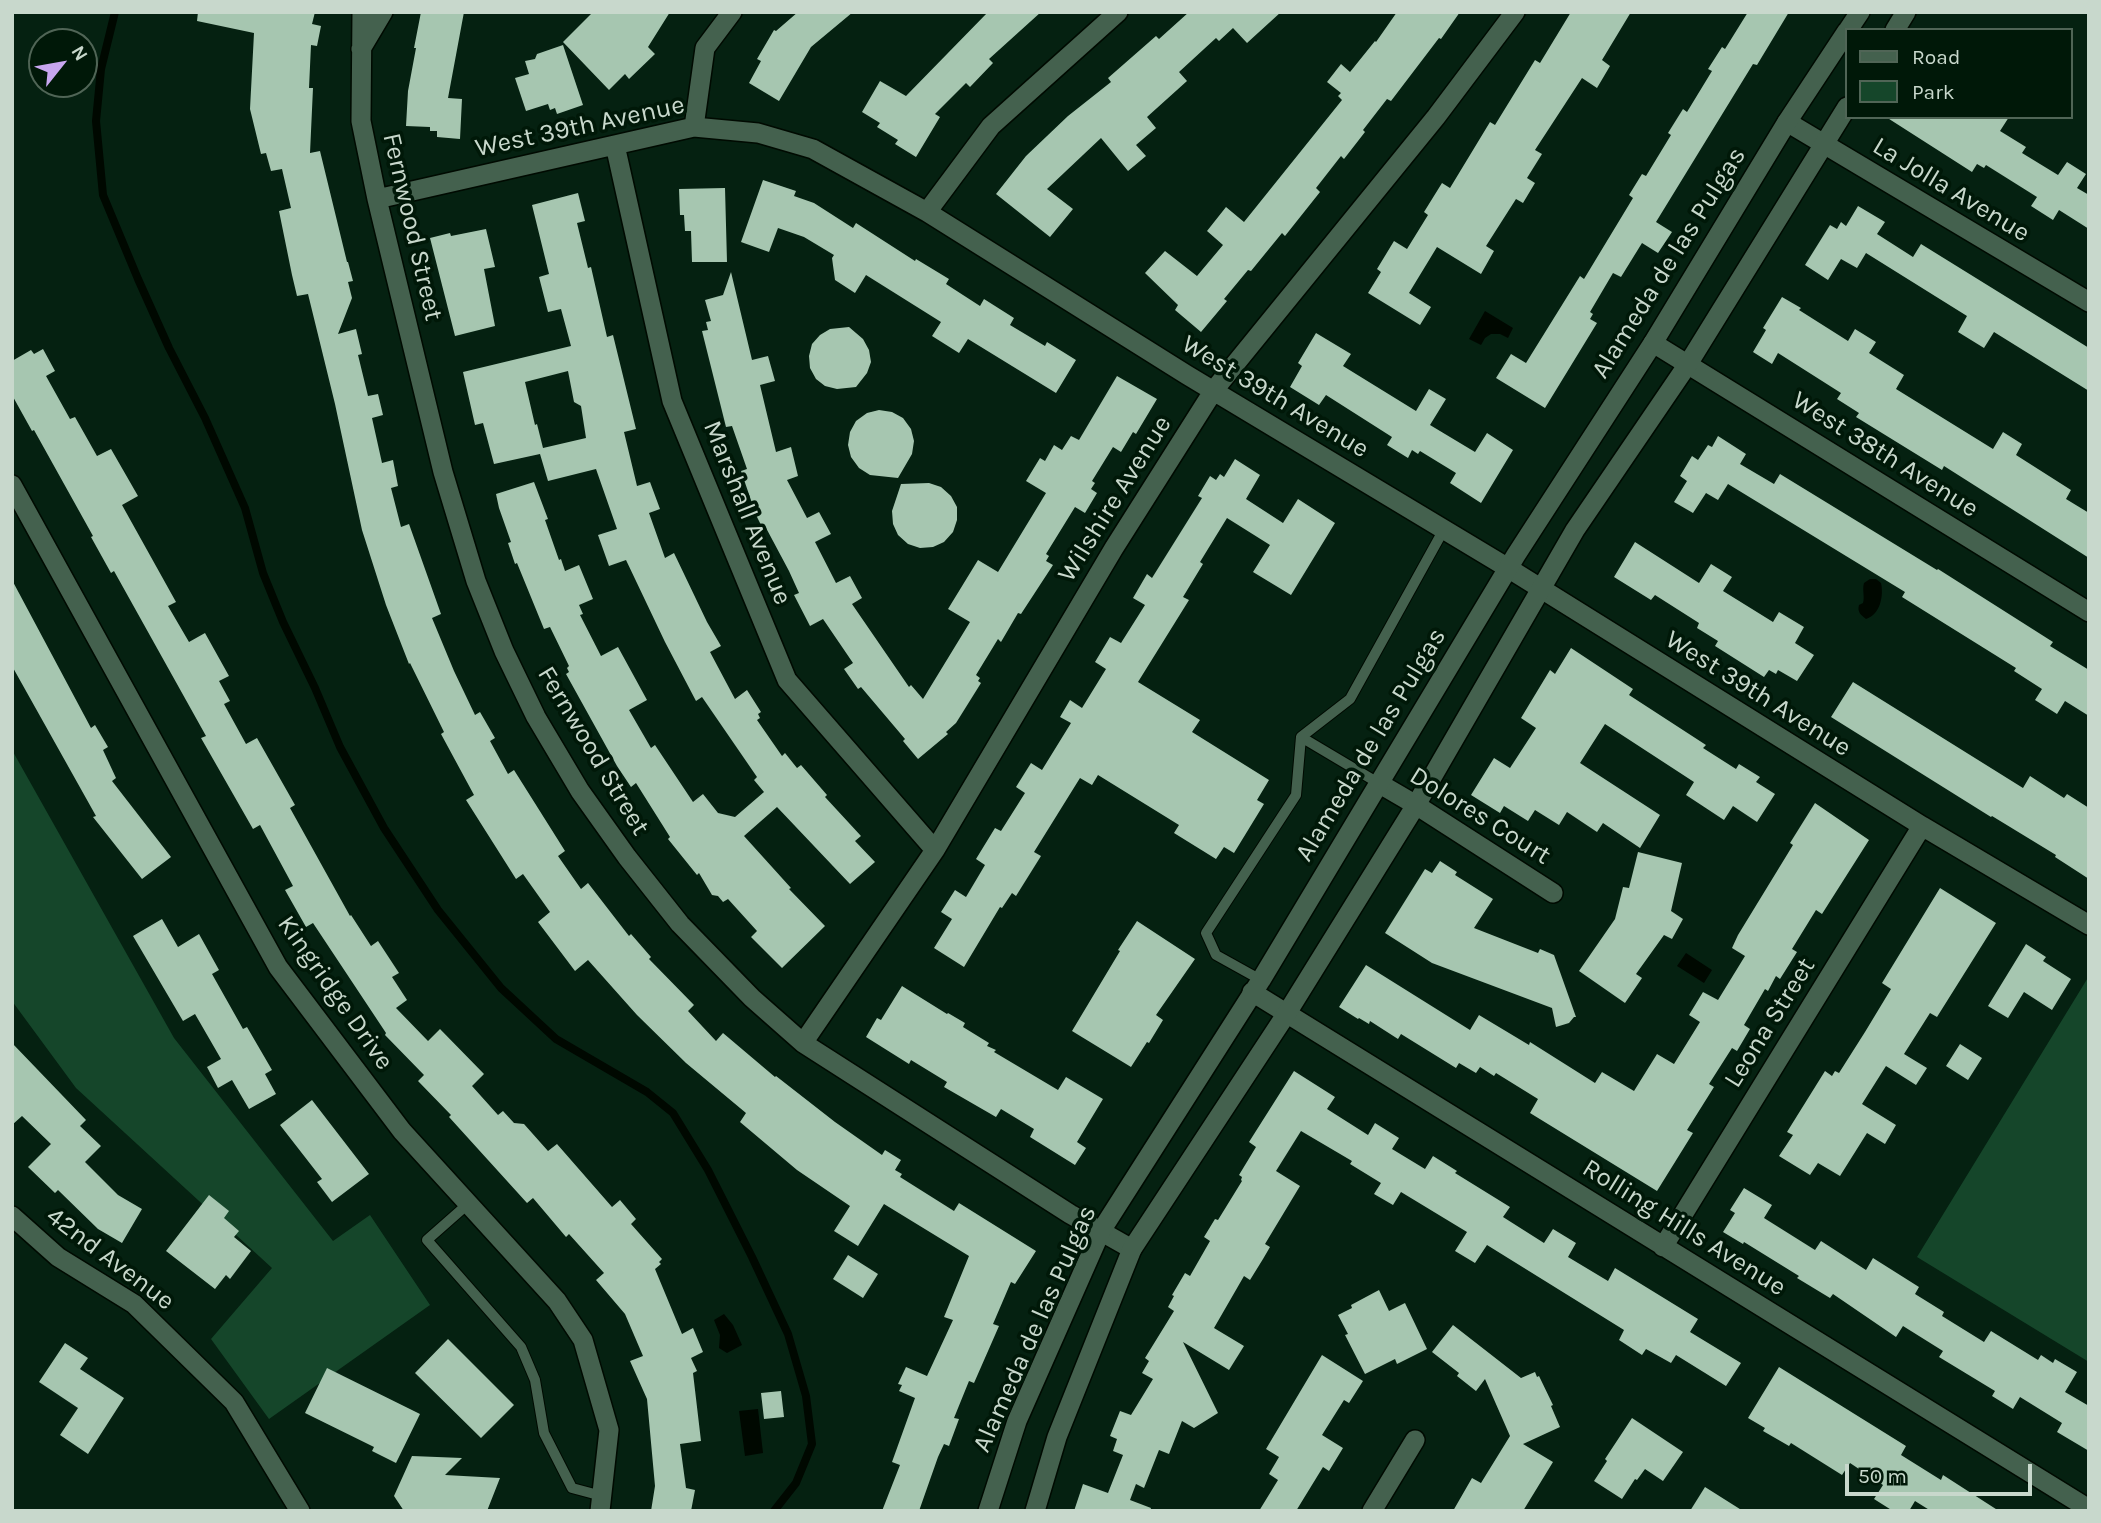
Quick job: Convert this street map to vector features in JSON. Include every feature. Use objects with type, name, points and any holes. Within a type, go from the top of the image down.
[{"type":"street","name":"Fernwood Street","points":[[362,12],[361,121],[443,472],[476,581],[504,651],[536,717],[580,791],[627,858],[680,924],[752,998],[803,1043],[922,1120],[1132,1249]]},
{"type":"street","points":[[360,50],[383,12]]},
{"type":"street","points":[[694,127],[705,48],[732,12]]},
{"type":"street","points":[[927,212],[992,126],[1118,12]]},
{"type":"street","name":"Wilshire Avenue","points":[[803,1043],[935,850],[1114,548],[1214,390],[1436,117],[1515,12]]},
{"type":"street","name":"Alameda de las Pulgas","points":[[1850,28],[1860,12]]},
{"type":"street","points":[[1896,28],[1906,12]]},
{"type":"street","name":"Alameda de las Pulgas","points":[[988,1511],[1017,1421],[1101,1231],[1380,785],[1508,568],[1653,343],[1787,122],[1846,34]]},
{"type":"street","points":[[1035,1511],[1057,1437],[1132,1249],[1287,1013],[1416,805],[1575,530],[1688,365],[1846,109]]},
{"type":"street","name":"La Jolla Avenue","points":[[1787,122],[2089,302]]},
{"type":"street","name":"West 39th Avenue","points":[[377,198],[694,127],[758,133],[813,149],[927,212],[1443,531],[1508,568],[1922,826],[2089,925]]},
{"type":"street","name":"Marshall Avenue","points":[[615,145],[673,401],[786,680],[935,850]]},
{"type":"street","name":"West 38th Avenue","points":[[1653,343],[2089,612]]},
{"type":"street","name":"Kingridge Drive","points":[[12,485],[278,967],[402,1131],[556,1301],[583,1340],[609,1430],[602,1503]]},
{"type":"street","name":"Dolores Court","points":[[1380,785],[1553,893]]},
{"type":"street","name":"Leona Street","points":[[1663,1247],[1922,826]]},
{"type":"street","name":"Rolling Hills Avenue","points":[[1256,986],[1287,1013],[2089,1509]]},
{"type":"street","name":"42nd Avenue","points":[[12,1216],[58,1257],[134,1304],[234,1402],[300,1511]]},
{"type":"street","points":[[1372,1511],[1415,1440]]},
{"type":"lane","points":[[1256,986],[1216,955],[1206,933],[1296,795],[1301,737],[1350,699],[1443,531]]},
{"type":"lane","points":[[1301,737],[1380,785]]},
{"type":"lane","points":[[469,1203],[427,1240],[521,1347],[535,1380],[544,1433],[572,1488],[602,1503]]},
{"type":"green space","points":[[12,750],[174,1038],[333,1241],[370,1215],[430,1305],[269,1419],[211,1339],[272,1268],[76,1088],[12,1001]]},
{"type":"green space","points":[[2089,976],[2089,1362],[1917,1257]]},
{"type":"shaded area","points":[[1485,311],[1513,328],[1508,338],[1491,334],[1481,345],[1469,339]]},
{"type":"shaded area","points":[[1870,579],[1881,583],[1882,594],[1875,614],[1866,619],[1860,613],[1859,605],[1864,601],[1864,583]]},
{"type":"shaded area","points":[[1686,953],[1712,970],[1704,983],[1677,966]]},
{"type":"shaded area","points":[[724,1314],[733,1325],[742,1345],[727,1353],[719,1348],[720,1335],[714,1320]]},
{"type":"shaded area","points":[[758,1409],[763,1453],[745,1456],[739,1411]]},
{"type":"building","points":[[198,12],[315,12],[312,24],[321,26],[317,46],[311,45],[309,88],[313,88],[310,153],[320,151],[353,281],[348,282],[352,298],[338,334],[356,329],[362,354],[358,355],[368,396],[378,394],[383,415],[372,418],[382,463],[393,460],[398,486],[391,488],[401,527],[409,524],[441,614],[432,618],[454,671],[475,715],[480,712],[495,738],[490,741],[508,774],[514,770],[565,851],[558,856],[581,889],[588,883],[629,936],[631,934],[651,957],[649,959],[694,1005],[688,1011],[716,1041],[723,1033],[835,1122],[882,1155],[885,1150],[901,1160],[895,1170],[902,1174],[900,1177],[954,1211],[959,1203],[1036,1251],[1015,1284],[1011,1282],[993,1324],[999,1326],[974,1383],[969,1381],[954,1418],[959,1419],[949,1446],[944,1444],[938,1457],[919,1511],[882,1511],[900,1465],[892,1462],[915,1398],[899,1391],[902,1385],[898,1384],[906,1367],[927,1376],[953,1320],[944,1317],[969,1256],[884,1204],[858,1246],[834,1231],[850,1206],[797,1170],[740,1122],[746,1113],[686,1063],[637,1015],[588,960],[575,971],[538,922],[550,912],[523,874],[516,879],[466,800],[474,795],[441,734],[444,732],[409,664],[386,605],[362,530],[308,294],[297,296],[292,275],[279,211],[291,208],[282,169],[271,171],[266,153],[261,154],[250,109],[254,33],[197,21]]},
{"type":"building","points":[[421,12],[464,12],[448,98],[462,99],[460,139],[437,137],[437,131],[430,131],[430,127],[406,126],[408,91]]},
{"type":"building","points":[[593,12],[670,12],[648,47],[655,54],[629,79],[625,74],[609,90],[563,42]]},
{"type":"building","points":[[798,12],[853,12],[811,47],[779,101],[749,83],[761,61],[757,59],[774,30]]},
{"type":"building","points":[[988,12],[1041,12],[989,59],[993,63],[970,87],[966,83],[935,114],[940,117],[916,157],[895,144],[898,140],[877,127],[880,123],[862,112],[880,81],[906,96]]},
{"type":"building","points":[[1189,12],[1281,12],[1247,43],[1233,28],[1219,41],[1216,38],[1179,72],[1187,81],[1147,117],[1156,128],[1136,145],[1146,156],[1128,171],[1101,138],[1047,189],[1073,209],[1050,237],[996,194],[1026,156],[1068,116],[1111,82],[1108,78],[1156,36],[1159,39]]},
{"type":"building","points":[[1397,12],[1460,12],[1391,101],[1387,99],[1344,159],[1341,156],[1316,188],[1320,192],[1285,236],[1282,233],[1251,271],[1248,270],[1201,332],[1175,310],[1178,305],[1145,273],[1165,251],[1197,276],[1223,245],[1207,231],[1226,207],[1244,222],[1342,100],[1338,96],[1341,93],[1327,82],[1341,64],[1350,72]]},
{"type":"building","points":[[1571,12],[1631,12],[1602,60],[1610,66],[1597,88],[1582,78],[1535,150],[1542,154],[1527,178],[1535,183],[1523,203],[1516,199],[1486,246],[1494,251],[1481,274],[1437,247],[1409,293],[1431,307],[1420,325],[1368,293],[1381,272],[1377,269],[1394,241],[1407,249],[1428,215],[1424,212],[1442,183],[1450,188],[1490,122],[1495,125],[1535,60],[1540,63]]},
{"type":"building","points":[[1748,12],[1789,12],[1757,65],[1753,64],[1656,222],[1672,232],[1658,253],[1642,243],[1621,277],[1613,273],[1590,312],[1593,314],[1590,319],[1597,323],[1545,408],[1496,378],[1511,354],[1526,363],[1580,276],[1584,279],[1633,198],[1629,195],[1642,174],[1646,176],[1671,135],[1668,133],[1683,109],[1687,112],[1712,71],[1708,69],[1722,47],[1725,49]]},
{"type":"building","points":[[563,45],[583,105],[557,114],[555,108],[550,110],[548,104],[526,111],[515,78],[529,74],[525,61]]},
{"type":"building","points":[[1889,119],[2008,119],[2000,131],[2026,147],[2022,153],[2058,175],[2067,162],[2086,174],[2077,188],[2089,195],[2089,229],[2059,210],[2053,220],[2031,206],[2037,197],[1986,165],[1984,168],[1977,164],[1972,172]]},
{"type":"building","points":[[763,180],[796,191],[794,196],[814,203],[853,228],[856,223],[915,261],[916,259],[949,279],[946,284],[980,306],[984,299],[1014,318],[1010,325],[1045,346],[1047,342],[1076,360],[1056,393],[968,339],[959,353],[932,336],[941,322],[866,275],[855,293],[835,280],[832,258],[834,255],[804,237],[778,228],[769,252],[741,242]]},
{"type":"building","points":[[725,188],[727,262],[692,262],[691,231],[685,231],[684,215],[680,215],[679,189]]},
{"type":"building","points":[[578,193],[585,221],[577,223],[588,268],[591,267],[607,337],[613,335],[636,429],[624,432],[637,486],[650,482],[660,509],[649,513],[665,558],[674,553],[721,646],[710,652],[735,699],[747,690],[761,712],[757,720],[782,756],[785,753],[797,768],[801,765],[827,795],[825,797],[861,836],[855,841],[875,862],[850,884],[777,807],[744,836],[825,926],[782,968],[751,937],[757,931],[728,899],[723,902],[718,896],[712,895],[699,873],[697,875],[668,839],[670,837],[636,783],[631,787],[617,766],[566,674],[569,672],[569,666],[550,627],[544,629],[508,543],[511,542],[496,494],[534,482],[559,560],[561,559],[565,571],[579,565],[593,599],[579,605],[583,614],[580,615],[601,656],[618,647],[647,700],[629,710],[651,748],[655,745],[693,802],[703,794],[718,813],[735,817],[764,792],[754,780],[757,777],[702,697],[696,701],[626,560],[609,566],[598,535],[617,529],[596,469],[548,481],[540,454],[494,464],[483,423],[475,425],[463,372],[571,346],[561,309],[548,312],[539,277],[549,274],[532,205]],"holes":[[[568,371],[574,402],[581,406],[586,438],[543,448],[525,382]]]},
{"type":"building","points":[[1858,206],[1885,222],[1877,234],[1913,257],[1921,244],[2089,348],[2089,391],[1994,332],[1984,348],[1958,332],[1967,316],[1866,253],[1857,268],[1841,259],[1828,280],[1805,265],[1830,225],[1837,229],[1841,222],[1846,226]]},
{"type":"building","points":[[486,229],[495,267],[484,269],[495,326],[455,336],[430,238]]},
{"type":"building","points":[[731,272],[752,360],[768,356],[775,381],[760,385],[776,452],[791,447],[798,476],[787,480],[807,518],[819,512],[831,534],[815,542],[836,583],[850,576],[862,598],[852,604],[909,687],[911,685],[923,699],[970,622],[948,609],[978,560],[998,572],[1046,493],[1026,481],[1040,458],[1045,461],[1054,445],[1062,450],[1071,436],[1079,440],[1117,376],[1157,399],[1136,434],[1133,432],[1121,452],[1113,447],[1092,481],[1095,483],[1091,489],[1097,493],[1085,513],[1075,507],[1046,554],[1049,556],[1046,561],[1053,565],[1021,614],[1018,613],[1001,642],[998,639],[976,675],[981,683],[956,723],[946,732],[948,734],[918,759],[903,741],[905,739],[861,687],[858,689],[844,669],[853,663],[823,619],[810,626],[794,595],[799,593],[789,571],[752,507],[741,471],[747,469],[732,426],[726,427],[702,331],[708,330],[706,322],[711,321],[705,300],[723,295]]},
{"type":"building","points":[[1782,297],[1848,341],[1855,329],[1876,342],[1869,353],[1904,375],[1896,389],[1993,449],[2003,432],[2022,444],[2016,455],[2071,490],[2066,499],[2089,513],[2089,558],[1944,466],[1942,470],[1856,417],[1859,413],[1837,399],[1841,393],[1778,353],[1772,364],[1753,352],[1766,330],[1763,328]]},
{"type":"building","points":[[849,327],[863,339],[869,350],[871,362],[867,373],[856,387],[837,389],[825,386],[816,379],[810,368],[812,344],[830,329]]},
{"type":"building","points":[[1316,333],[1351,354],[1343,366],[1416,411],[1429,389],[1446,399],[1430,425],[1475,452],[1487,433],[1513,450],[1481,503],[1450,483],[1456,473],[1420,451],[1418,454],[1412,450],[1408,458],[1387,445],[1392,437],[1326,395],[1319,405],[1290,387],[1302,366],[1298,363]]},
{"type":"building","points":[[43,349],[55,371],[46,376],[70,419],[75,417],[97,456],[111,449],[138,496],[122,505],[176,602],[168,606],[189,642],[205,633],[229,676],[219,681],[230,701],[224,704],[246,744],[257,738],[295,805],[290,808],[350,916],[371,946],[378,941],[399,973],[392,977],[407,1000],[396,1008],[428,1041],[440,1029],[484,1074],[472,1086],[498,1115],[503,1111],[514,1123],[524,1124],[548,1151],[557,1144],[612,1207],[620,1200],[636,1219],[631,1224],[662,1259],[655,1269],[682,1334],[693,1328],[703,1352],[691,1358],[697,1371],[693,1373],[701,1441],[680,1444],[686,1488],[695,1490],[691,1511],[651,1511],[655,1486],[647,1399],[630,1361],[643,1356],[625,1314],[596,1280],[604,1273],[569,1234],[566,1237],[533,1198],[527,1203],[418,1081],[424,1075],[385,1035],[313,923],[306,927],[285,890],[293,886],[260,825],[253,829],[201,738],[206,736],[12,395],[12,361],[31,350],[34,354]]},
{"type":"building","points":[[879,410],[892,412],[903,418],[911,429],[914,441],[912,454],[898,478],[870,475],[859,468],[851,457],[848,445],[850,432],[856,421],[867,413]]},
{"type":"building","points":[[1718,436],[1746,454],[1740,464],[1774,484],[1780,474],[2053,642],[2050,646],[2089,670],[2089,716],[2065,701],[2057,714],[2035,700],[2042,689],[2014,671],[2016,668],[1902,597],[1905,592],[1728,484],[1718,500],[1706,493],[1693,513],[1674,502],[1687,481],[1680,476],[1692,456],[1698,460],[1708,445],[1712,447]]},
{"type":"building","points":[[1235,459],[1260,475],[1246,499],[1283,523],[1298,499],[1335,523],[1291,595],[1253,572],[1270,545],[1227,518],[1200,562],[1203,564],[1183,597],[1189,600],[1138,682],[1200,720],[1192,732],[1269,780],[1257,800],[1264,804],[1234,853],[1224,847],[1216,859],[1174,833],[1179,825],[1098,775],[1092,785],[1080,778],[1034,852],[1041,856],[1016,896],[1012,893],[1002,908],[1000,907],[964,967],[934,948],[952,919],[941,912],[955,890],[966,897],[985,865],[976,859],[995,828],[1001,831],[1025,793],[1016,787],[1031,763],[1042,770],[1071,723],[1060,717],[1070,700],[1082,708],[1106,669],[1095,662],[1110,637],[1121,643],[1145,605],[1133,598],[1147,574],[1152,578],[1202,498],[1198,496],[1210,476],[1216,480],[1220,474],[1224,477]]},
{"type":"building","points":[[929,483],[941,487],[951,496],[957,507],[957,520],[953,532],[944,542],[933,547],[920,548],[908,544],[898,535],[893,524],[892,511],[901,484]]},
{"type":"building","points":[[1635,542],[1699,583],[1711,564],[1732,577],[1723,591],[1773,622],[1779,612],[1804,627],[1795,643],[1814,655],[1797,681],[1778,670],[1776,674],[1769,670],[1764,677],[1715,646],[1718,641],[1697,628],[1699,623],[1655,595],[1651,600],[1614,577]]},
{"type":"building","points":[[12,580],[91,728],[95,725],[108,747],[103,750],[116,778],[112,781],[171,857],[142,879],[93,817],[96,816],[12,666]]},
{"type":"building","points":[[1571,648],[1633,689],[1629,695],[1706,745],[1703,748],[1736,769],[1739,764],[1760,777],[1756,782],[1775,794],[1757,822],[1733,806],[1724,820],[1686,795],[1694,782],[1605,724],[1580,763],[1660,815],[1640,848],[1603,823],[1597,832],[1567,812],[1559,825],[1535,810],[1528,821],[1504,806],[1500,813],[1471,795],[1494,758],[1510,768],[1536,728],[1521,718],[1550,670],[1555,674]]},
{"type":"building","points":[[1853,682],[2023,788],[2030,776],[2064,798],[2067,794],[2089,808],[2089,879],[2055,857],[2056,855],[1831,717]]},
{"type":"building","points":[[1815,803],[1869,840],[1822,914],[1816,910],[1792,949],[1797,952],[1780,979],[1776,976],[1768,991],[1765,989],[1744,1025],[1750,1029],[1737,1051],[1732,1048],[1709,1084],[1714,1087],[1687,1130],[1693,1133],[1657,1191],[1530,1113],[1538,1099],[1496,1073],[1494,1076],[1480,1067],[1476,1073],[1459,1063],[1456,1068],[1401,1034],[1398,1039],[1370,1021],[1369,1024],[1339,1007],[1366,965],[1470,1030],[1479,1015],[1529,1045],[1530,1042],[1595,1083],[1602,1072],[1634,1091],[1657,1054],[1674,1064],[1700,1022],[1689,1015],[1703,992],[1718,1000],[1745,956],[1732,948],[1738,935],[1793,845],[1790,843]]},
{"type":"building","points":[[1638,852],[1682,863],[1671,911],[1683,919],[1672,939],[1664,935],[1636,974],[1642,978],[1625,1003],[1579,971],[1615,919],[1623,887],[1629,888]]},
{"type":"building","points":[[1440,861],[1457,872],[1455,875],[1493,899],[1474,928],[1538,953],[1540,949],[1554,955],[1576,1017],[1569,1023],[1556,1027],[1552,1008],[1432,963],[1385,933],[1425,869],[1432,873]]},
{"type":"building","points":[[1940,888],[1996,923],[1937,1017],[1930,1013],[1904,1054],[1927,1068],[1916,1085],[1886,1066],[1862,1104],[1896,1125],[1885,1144],[1867,1133],[1840,1176],[1818,1163],[1810,1175],[1779,1156],[1793,1135],[1787,1132],[1825,1071],[1832,1076],[1835,1071],[1839,1073],[1865,1032],[1891,989],[1882,983]]},
{"type":"building","points":[[162,919],[178,947],[199,934],[219,970],[212,974],[243,1029],[247,1027],[272,1070],[265,1074],[276,1094],[249,1109],[232,1080],[218,1088],[207,1067],[221,1059],[195,1014],[183,1021],[133,936]]},
{"type":"building","points":[[1137,921],[1195,959],[1156,1015],[1163,1020],[1131,1067],[1072,1031]]},
{"type":"building","points":[[2026,944],[2046,957],[2043,961],[2071,979],[2052,1010],[2024,992],[2008,1018],[1988,1006]]},
{"type":"building","points":[[902,986],[965,1023],[963,1027],[989,1043],[987,1046],[996,1050],[994,1052],[1058,1090],[1066,1077],[1103,1099],[1077,1142],[1086,1148],[1075,1165],[1030,1137],[1034,1129],[1001,1109],[996,1117],[944,1087],[947,1082],[911,1060],[909,1064],[866,1037],[877,1018],[881,1020]]},
{"type":"building","points":[[12,1043],[86,1120],[80,1126],[101,1146],[85,1162],[118,1195],[142,1209],[122,1243],[98,1229],[58,1190],[55,1193],[28,1167],[51,1144],[22,1116],[12,1125]]},
{"type":"building","points":[[1960,1044],[1982,1058],[1968,1080],[1946,1066]]},
{"type":"building","points":[[1294,1071],[1335,1097],[1327,1109],[1368,1135],[1375,1123],[1399,1138],[1392,1149],[1425,1169],[1433,1156],[1510,1207],[1503,1217],[1544,1243],[1553,1229],[1576,1243],[1568,1257],[1608,1281],[1615,1268],[1698,1319],[1690,1332],[1741,1363],[1726,1386],[1676,1355],[1671,1363],[1646,1349],[1642,1355],[1619,1340],[1624,1330],[1487,1245],[1475,1263],[1455,1251],[1467,1232],[1401,1192],[1393,1205],[1374,1194],[1381,1183],[1350,1164],[1352,1161],[1301,1131],[1276,1171],[1300,1186],[1265,1244],[1270,1247],[1263,1259],[1250,1280],[1244,1276],[1214,1328],[1244,1346],[1229,1370],[1183,1342],[1218,1413],[1194,1428],[1182,1421],[1169,1454],[1159,1450],[1144,1488],[1136,1484],[1130,1500],[1151,1508],[1150,1511],[1074,1511],[1083,1484],[1108,1493],[1123,1455],[1113,1451],[1117,1439],[1110,1436],[1120,1411],[1131,1415],[1153,1379],[1142,1373],[1149,1361],[1145,1358],[1174,1311],[1168,1307],[1174,1296],[1172,1295],[1185,1273],[1190,1276],[1210,1241],[1204,1237],[1242,1181],[1239,1175],[1256,1147],[1249,1142]]},
{"type":"building","points":[[312,1100],[369,1174],[332,1202],[317,1182],[322,1179],[280,1125]]},
{"type":"building","points":[[1744,1188],[1772,1205],[1764,1218],[1815,1250],[1821,1241],[1866,1270],[1873,1258],[1919,1287],[1915,1294],[1944,1312],[1942,1316],[1984,1342],[1991,1331],[2038,1360],[2041,1355],[2053,1363],[2055,1359],[2077,1372],[2065,1392],[2089,1406],[2089,1451],[2057,1432],[2062,1423],[2020,1397],[2013,1409],[1992,1396],[1995,1391],[1939,1357],[1943,1351],[1903,1326],[1896,1337],[1833,1294],[1830,1298],[1744,1242],[1743,1244],[1723,1232],[1735,1213],[1730,1210]]},
{"type":"building","points":[[209,1195],[229,1211],[224,1218],[239,1231],[234,1237],[251,1251],[230,1279],[226,1275],[215,1289],[166,1251]]},
{"type":"building","points":[[848,1255],[878,1274],[863,1298],[833,1279]]},
{"type":"building","points":[[1379,1290],[1389,1311],[1405,1303],[1427,1349],[1397,1364],[1395,1359],[1365,1374],[1338,1315]]},
{"type":"building","points":[[1453,1325],[1521,1378],[1535,1372],[1553,1405],[1551,1406],[1560,1427],[1523,1444],[1553,1462],[1523,1511],[1453,1511],[1472,1478],[1481,1483],[1510,1436],[1485,1379],[1476,1391],[1457,1376],[1459,1373],[1432,1352]]},
{"type":"building","points":[[448,1339],[514,1405],[481,1438],[415,1373]]},
{"type":"building","points":[[65,1343],[88,1358],[80,1369],[124,1398],[88,1454],[60,1435],[78,1408],[39,1382]]},
{"type":"building","points":[[1322,1355],[1363,1381],[1349,1403],[1344,1400],[1322,1435],[1343,1448],[1329,1471],[1323,1467],[1296,1511],[1259,1511],[1278,1480],[1269,1474],[1279,1457],[1266,1449]]},
{"type":"building","points":[[1779,1367],[1906,1446],[1901,1455],[1941,1480],[1943,1475],[1999,1511],[1931,1511],[1915,1501],[1909,1511],[1893,1511],[1874,1499],[1883,1485],[1850,1463],[1842,1475],[1791,1443],[1789,1446],[1763,1431],[1765,1428],[1748,1418]]},
{"type":"building","points":[[327,1368],[420,1414],[396,1463],[372,1451],[374,1447],[305,1413]]},
{"type":"building","points":[[781,1391],[784,1417],[764,1419],[761,1393]]},
{"type":"building","points":[[1632,1418],[1683,1452],[1663,1481],[1645,1469],[1622,1499],[1594,1481]]},
{"type":"building","points":[[412,1456],[462,1458],[445,1475],[500,1478],[487,1511],[404,1511],[394,1496]]},
{"type":"building","points":[[1705,1487],[1743,1511],[1690,1511]]},
{"type":"waterway","points":[[115,12],[101,69],[96,121],[103,195],[169,348],[205,418],[245,508],[263,573],[283,622],[340,747],[384,828],[438,910],[501,988],[556,1039],[647,1092],[673,1113],[708,1170],[788,1334],[806,1396],[812,1444],[796,1483],[774,1511]]}]
